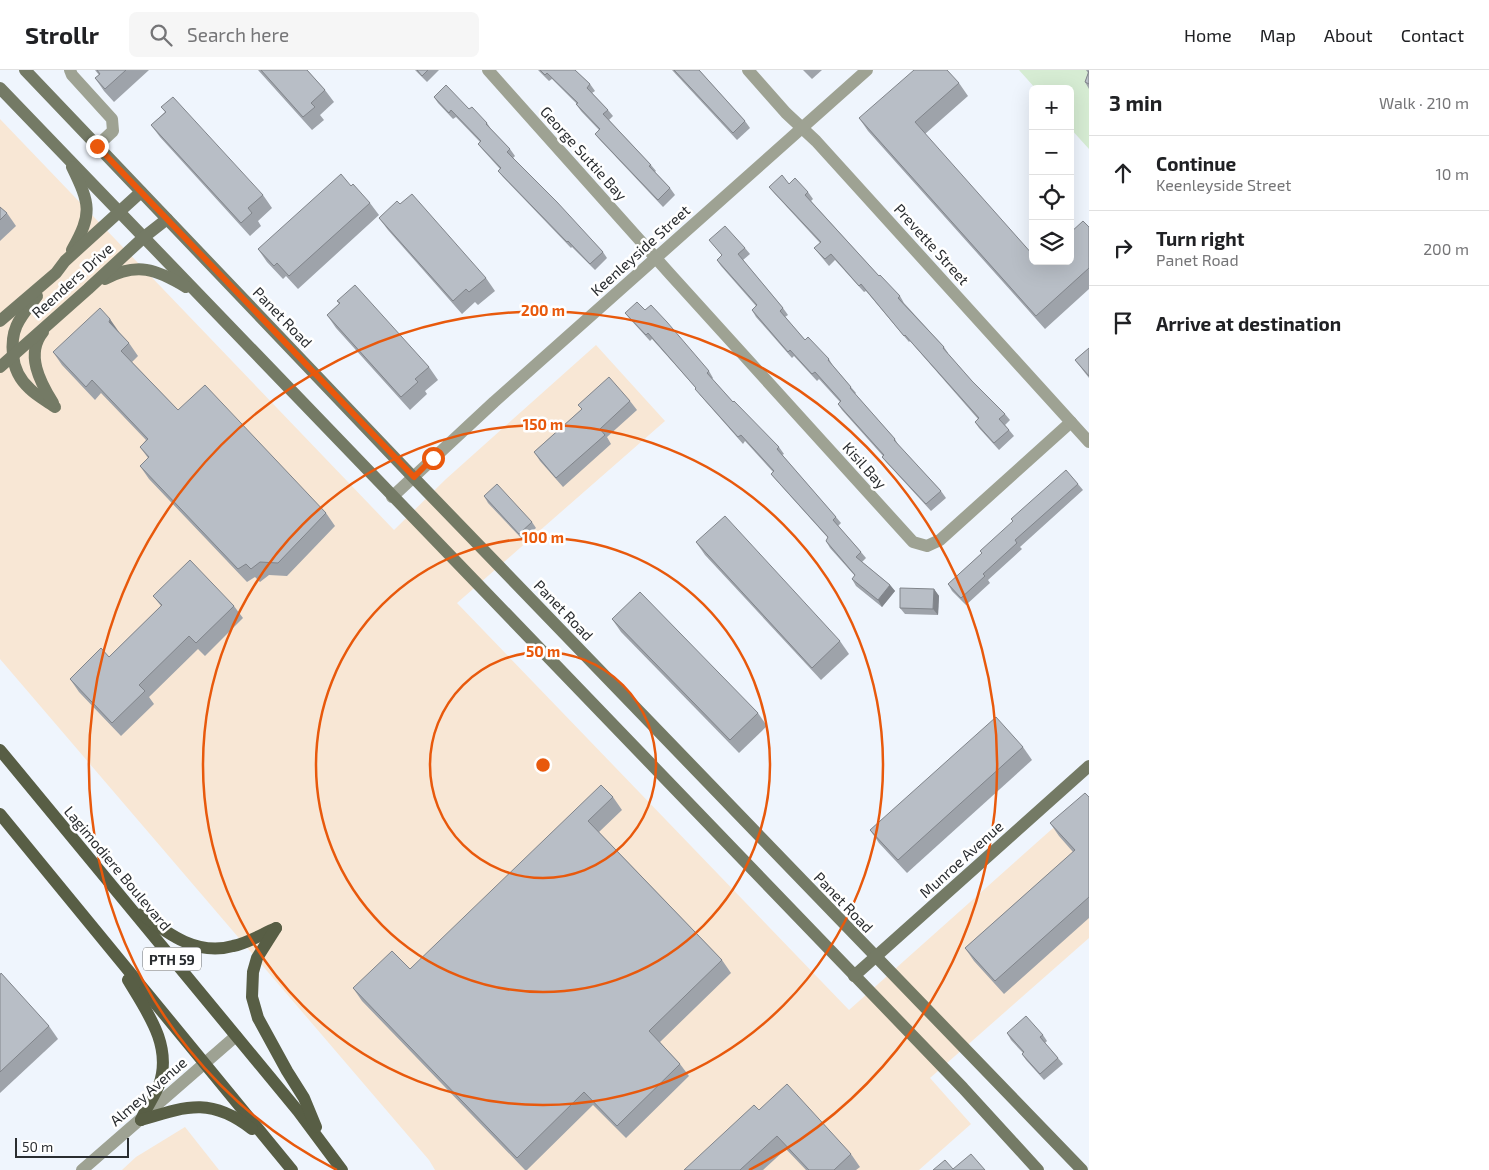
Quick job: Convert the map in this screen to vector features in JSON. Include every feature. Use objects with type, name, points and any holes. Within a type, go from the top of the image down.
[{"type":"main road","name":"Lagimodiere Boulevard","points":[[0,750],[298,1111],[342,1170]]},
{"type":"main road","name":"PTH 59","points":[[0,814],[292,1170]]},
{"type":"main road","points":[[123,899],[172,936],[201,948],[218,949],[234,946],[276,928],[257,958],[253,972],[252,997],[258,1018],[304,1098],[322,1143]]},
{"type":"main road","points":[[108,945],[153,1021],[162,1048],[162,1072],[158,1085],[141,1120]]},
{"type":"main road","points":[[141,1120],[181,1109],[199,1106],[213,1108],[240,1120],[272,1144]]},
{"type":"street","name":"Panet Road","points":[[24,70],[875,957],[1082,1170]]},
{"type":"street","points":[[70,70],[112,119],[113,131],[97,146]]},
{"type":"street","name":"George Suttie Bay","points":[[488,70],[656,258]]},
{"type":"street","name":"Prevette Street","points":[[748,70],[786,113],[816,141],[1089,442]]},
{"type":"street","name":"Keenleyside Street","points":[[392,497],[494,402],[867,70]]},
{"type":"street","points":[[0,88],[963,1088],[1038,1170]]},
{"type":"street","points":[[65,261],[87,221],[88,207],[83,190],[67,157]]},
{"type":"street","name":"Reenders Drive","points":[[0,321],[56,273],[65,261],[141,192]]},
{"type":"street","name":"Reenders Drive","points":[[0,367],[88,289],[144,236],[167,219]]},
{"type":"street","name":"Kisil Bay","points":[[656,258],[914,542],[927,546],[940,540],[1071,422]]},
{"type":"street","points":[[88,289],[121,271],[140,268],[158,272],[198,294]]},
{"type":"street","points":[[53,319],[38,338],[34,362],[41,383],[55,407],[29,389],[14,369],[13,333],[19,319],[56,273]]},
{"type":"street","name":"Munroe Avenue","points":[[854,976],[1089,766]]},
{"type":"street","name":"Almey Avenue","points":[[82,1170],[236,1036]]},
{"type":"shaded area","points":[[0,119],[394,530],[446,479],[596,345],[665,421],[457,603],[849,1010],[1089,796],[1089,938],[930,1078],[971,1124],[919,1170],[435,1170],[429,1160],[0,659]]},
{"type":"shaded area","points":[[185,1127],[219,1170],[122,1170],[136,1157]]},
{"type":"green space","points":[[1019,70],[1089,70],[1089,149],[1074,132],[1074,85],[1032,85]]},
{"type":"building","points":[[97,70],[126,70],[105,89],[95,78],[100,74]]},
{"type":"building","points":[[261,70],[307,70],[325,90],[311,103],[315,107],[303,117]]},
{"type":"building","points":[[417,70],[428,70],[422,76]]},
{"type":"building","points":[[540,70],[575,70],[590,84],[587,88],[608,110],[603,114],[670,188],[658,200],[595,134],[600,129],[576,104],[578,103],[547,73],[545,75]]},
{"type":"building","points":[[674,70],[699,70],[745,121],[733,133]]},
{"type":"building","points":[[914,70],[947,70],[959,83],[915,122],[1029,250],[1029,265],[1074,265],[1074,229],[1083,221],[1089,227],[1089,268],[1036,316],[859,118]]},
{"type":"building","points":[[1089,71],[1089,84],[1085,82]]},
{"type":"building","points":[[446,85],[469,109],[472,107],[510,149],[507,152],[603,252],[590,264],[498,171],[501,168],[478,144],[481,141],[451,110],[449,113],[434,97]]},
{"type":"building","points":[[173,97],[263,195],[248,208],[252,213],[241,223],[151,125],[166,112],[161,107]]},
{"type":"building","points":[[341,174],[370,203],[289,276],[277,263],[274,266],[258,249]]},
{"type":"building","points":[[782,175],[789,184],[795,178],[808,192],[805,195],[879,276],[900,296],[898,298],[944,347],[972,381],[1005,414],[999,419],[1009,430],[994,443],[975,422],[979,418],[904,336],[861,284],[859,286],[831,254],[825,259],[814,248],[821,242],[769,187]]},
{"type":"building","points":[[412,194],[486,278],[469,292],[466,289],[453,301],[379,218],[397,201],[400,204]]},
{"type":"building","points":[[0,207],[7,213],[0,220]]},
{"type":"building","points":[[725,226],[745,248],[738,254],[783,308],[780,311],[805,340],[808,337],[829,359],[850,388],[894,440],[941,491],[926,504],[882,457],[884,455],[838,404],[841,401],[815,372],[812,374],[790,350],[788,352],[752,310],[757,305],[717,260],[722,255],[709,240]]},
{"type":"building","points":[[355,285],[429,367],[415,379],[418,382],[401,397],[327,315],[340,303],[337,301]]},
{"type":"building","points":[[637,302],[645,310],[651,305],[667,322],[709,371],[707,373],[733,402],[779,447],[777,449],[836,517],[833,520],[861,552],[856,557],[890,585],[878,600],[852,579],[855,575],[826,541],[828,537],[771,474],[774,471],[741,435],[738,437],[648,333],[646,335],[625,313]]},
{"type":"building","points":[[100,308],[110,319],[109,322],[129,343],[121,351],[178,410],[205,385],[326,513],[278,563],[260,562],[251,569],[246,564],[238,569],[140,466],[149,457],[140,447],[148,439],[92,380],[86,387],[53,352]]},
{"type":"building","points":[[1089,348],[1089,376],[1075,360]]},
{"type":"building","points":[[609,377],[630,401],[600,429],[605,435],[556,478],[534,452],[582,409],[578,405]]},
{"type":"building","points":[[1066,470],[1078,484],[1015,540],[1017,543],[983,574],[985,576],[961,598],[948,584],[982,553],[980,551],[1013,521],[1011,519]]},
{"type":"building","points":[[497,484],[532,522],[519,534],[484,496]]},
{"type":"building","points":[[725,516],[840,641],[812,668],[696,542]]},
{"type":"building","points":[[190,560],[234,606],[196,643],[189,636],[139,685],[145,691],[112,723],[70,679],[101,648],[109,657],[162,605],[153,596]]},
{"type":"building","points":[[900,588],[934,589],[933,609],[900,608]]},
{"type":"building","points":[[640,592],[758,713],[730,740],[612,619]]},
{"type":"building","points":[[996,717],[1023,747],[898,860],[870,830]]},
{"type":"building","points":[[601,785],[613,797],[588,821],[722,960],[649,1031],[680,1064],[617,1126],[584,1092],[517,1158],[353,988],[392,951],[410,969]]},
{"type":"building","points":[[1085,793],[1089,797],[1089,897],[995,981],[965,948],[1075,850],[1050,823]]},
{"type":"building","points":[[1,973],[49,1026],[0,1072],[0,975]]},
{"type":"building","points":[[1026,1016],[1043,1035],[1040,1037],[1058,1058],[1040,1074],[1007,1033]]},
{"type":"building","points":[[787,1084],[851,1154],[834,1170],[809,1170],[777,1136],[740,1170],[684,1170],[754,1105],[759,1110]]},
{"type":"building","points":[[971,1154],[985,1170],[933,1170],[945,1160],[953,1169]]},
{"type":"route","points":[[97,146],[414,477],[433,458]]}]
